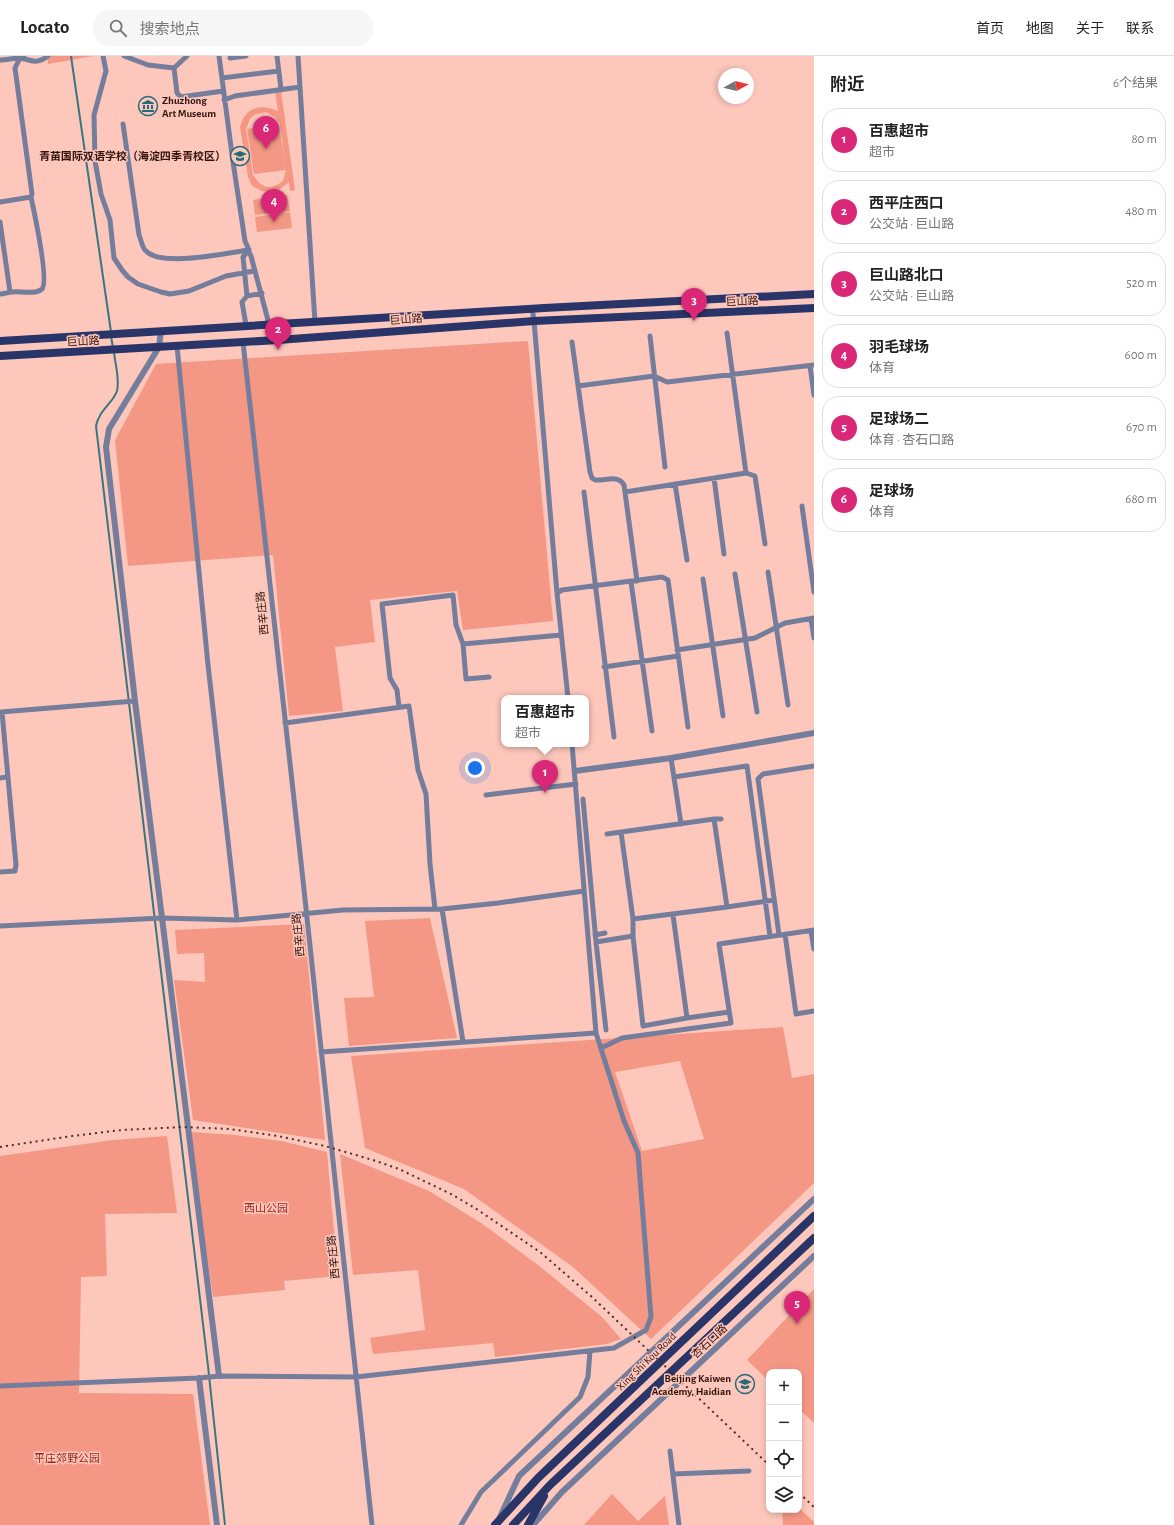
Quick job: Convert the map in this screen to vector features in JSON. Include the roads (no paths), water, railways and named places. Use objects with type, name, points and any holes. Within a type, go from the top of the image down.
[{"type":"main road","name":"巨山路","points":[[0,341],[532,308],[814,294]]},
{"type":"main road","name":"巨山路","points":[[0,356],[243,342],[534,321],[814,311]]},
{"type":"main road","name":"Xing Shi Kou Road","points":[[497,1523],[538,1478],[814,1216]]},
{"type":"main road","points":[[513,1525],[550,1485],[814,1238]]},
{"type":"main road","points":[[528,1525],[550,1485]]},
{"type":"street","points":[[0,60],[21,57],[29,61],[42,60],[48,56]]},
{"type":"street","points":[[103,56],[106,71],[94,115],[95,161],[101,194],[110,220],[114,258],[118,264],[128,277],[138,284],[170,294],[189,291],[226,276],[254,271]]},
{"type":"street","points":[[124,56],[148,66],[174,68],[187,56]]},
{"type":"street","points":[[219,56],[224,100],[244,233],[249,250],[247,251],[251,256],[269,324]]},
{"type":"street","points":[[230,58],[246,56]]},
{"type":"street","points":[[277,56],[281,89]]},
{"type":"street","points":[[298,56],[315,322]]},
{"type":"street","points":[[0,294],[10,292],[37,292],[42,289],[44,285],[44,267],[31,197],[32,194],[15,68],[21,57]]},
{"type":"street","points":[[174,68],[177,93],[181,98],[223,91]]},
{"type":"street","points":[[222,78],[279,71]]},
{"type":"street","points":[[224,100],[235,96],[300,86]]},
{"type":"street","points":[[123,124],[139,235],[144,250],[157,257],[173,260],[249,250]]},
{"type":"street","points":[[0,202],[31,197]]},
{"type":"street","points":[[0,222],[10,292]]},
{"type":"street","points":[[247,296],[243,257],[249,250]]},
{"type":"street","points":[[246,325],[242,302],[247,296],[262,293]]},
{"type":"street","points":[[532,308],[557,593],[568,695]]},
{"type":"street","points":[[161,331],[159,347],[110,429],[106,447],[135,700],[219,1376]]},
{"type":"street","points":[[727,333],[746,473]]},
{"type":"street","points":[[650,336],[665,467]]},
{"type":"street","name":"西辛庄路","points":[[243,342],[372,1525]]},
{"type":"street","points":[[572,342],[590,475],[595,480],[619,479],[624,485],[637,581]]},
{"type":"street","points":[[177,346],[209,673],[237,920]]},
{"type":"street","points":[[578,386],[654,376],[667,382],[733,373],[812,365],[814,395]]},
{"type":"street","points":[[625,492],[746,473],[755,476],[765,544]]},
{"type":"street","points":[[714,478],[724,554]]},
{"type":"street","points":[[675,484],[687,560]]},
{"type":"street","points":[[584,492],[604,667],[614,737]]},
{"type":"street","points":[[802,506],[814,592]]},
{"type":"street","points":[[768,572],[775,628],[779,641],[788,705]]},
{"type":"street","points":[[735,574],[743,629],[747,639],[757,712]]},
{"type":"street","points":[[557,593],[562,590],[662,577],[668,580],[688,727]]},
{"type":"street","points":[[703,579],[723,716]]},
{"type":"street","points":[[631,582],[652,731]]},
{"type":"street","points":[[399,707],[397,690],[390,678],[382,604],[453,595],[456,625],[463,644],[466,679],[489,676]]},
{"type":"street","points":[[677,650],[755,638],[785,623],[813,619],[814,638]]},
{"type":"street","points":[[463,644],[561,635]]},
{"type":"street","points":[[604,667],[678,656]]},
{"type":"street","points":[[0,872],[15,871],[16,865],[1,712],[135,700]]},
{"type":"street","points":[[285,723],[409,706],[418,770],[426,794],[430,864],[435,909]]},
{"type":"street","points":[[575,771],[671,758],[814,732]]},
{"type":"street","points":[[0,1386],[219,1376],[356,1377],[614,1348],[646,1330],[651,1317],[638,1153],[624,1121],[596,1033],[572,747]]},
{"type":"street","points":[[671,758],[681,824]]},
{"type":"street","points":[[674,777],[747,766],[770,936]]},
{"type":"street","points":[[778,935],[758,779],[762,774],[814,766]]},
{"type":"street","points":[[0,778],[7,778]]},
{"type":"street","points":[[486,795],[576,784]]},
{"type":"street","points":[[583,799],[595,935],[606,1030]]},
{"type":"street","points":[[714,819],[726,907]]},
{"type":"street","points":[[607,834],[721,819]]},
{"type":"street","points":[[621,832],[633,919],[633,936],[643,1026],[729,1012]]},
{"type":"street","points":[[0,926],[147,920],[162,918],[237,920],[343,910],[442,909],[584,891]]},
{"type":"street","points":[[633,919],[673,915],[774,900]]},
{"type":"street","points":[[442,909],[463,1042]]},
{"type":"street","points":[[673,915],[687,1018]]},
{"type":"street","points":[[601,1048],[622,1038],[731,1023],[719,944],[813,930],[814,949]]},
{"type":"street","points":[[595,935],[605,933]]},
{"type":"street","points":[[785,934],[796,1014],[814,1011]]},
{"type":"street","points":[[596,942],[633,936]]},
{"type":"street","points":[[321,1052],[596,1033]]},
{"type":"street","points":[[497,1523],[519,1476],[814,1199]]},
{"type":"street","name":"杏石口路","points":[[533,1525],[562,1492],[814,1256]]},
{"type":"street","points":[[462,1525],[482,1492],[580,1397],[588,1377],[590,1351]]},
{"type":"street","points":[[199,1378],[217,1525]]},
{"type":"street","points":[[670,1451],[679,1525]]},
{"type":"street","points":[[672,1474],[749,1471]]},
{"type":"waterway","points":[[71,56],[111,332]]},
{"type":"waterway","points":[[111,336],[113,348]]},
{"type":"waterway","points":[[114,352],[118,377],[117,391],[100,415],[96,426],[208,1366],[225,1525]]},
{"type":"railway","points":[[0,1147],[122,1130],[183,1127],[230,1129],[278,1136],[325,1146],[399,1169],[451,1194],[475,1208],[540,1252],[592,1297],[766,1462]]},
{"type":"railway","points":[[802,1496],[814,1507]]},
{"type":"place","name":"Zhuzhong Art Museum","points":[[148,106]]},
{"type":"place","name":"足球场","points":[[266,149]]},
{"type":"place","name":"青苗国际双语学校（海淀四季青校区）","points":[[240,156]]},
{"type":"place","name":"羽毛球场","points":[[274,222]]},
{"type":"place","name":"巨山路北口","points":[[694,321]]},
{"type":"place","name":"西平庄西口","points":[[278,350]]},
{"type":"place","name":"百惠超市","points":[[545,793]]},
{"type":"place","name":"足球场二","points":[[797,1324]]},
{"type":"place","name":"Beijing Kaiwen Academy, Haidian","points":[[745,1384]]},
{"type":"park label","name":"西山公园","points":[[266,1208]]},
{"type":"park label","name":"平庄郊野公园","points":[[67,1458]]}]
